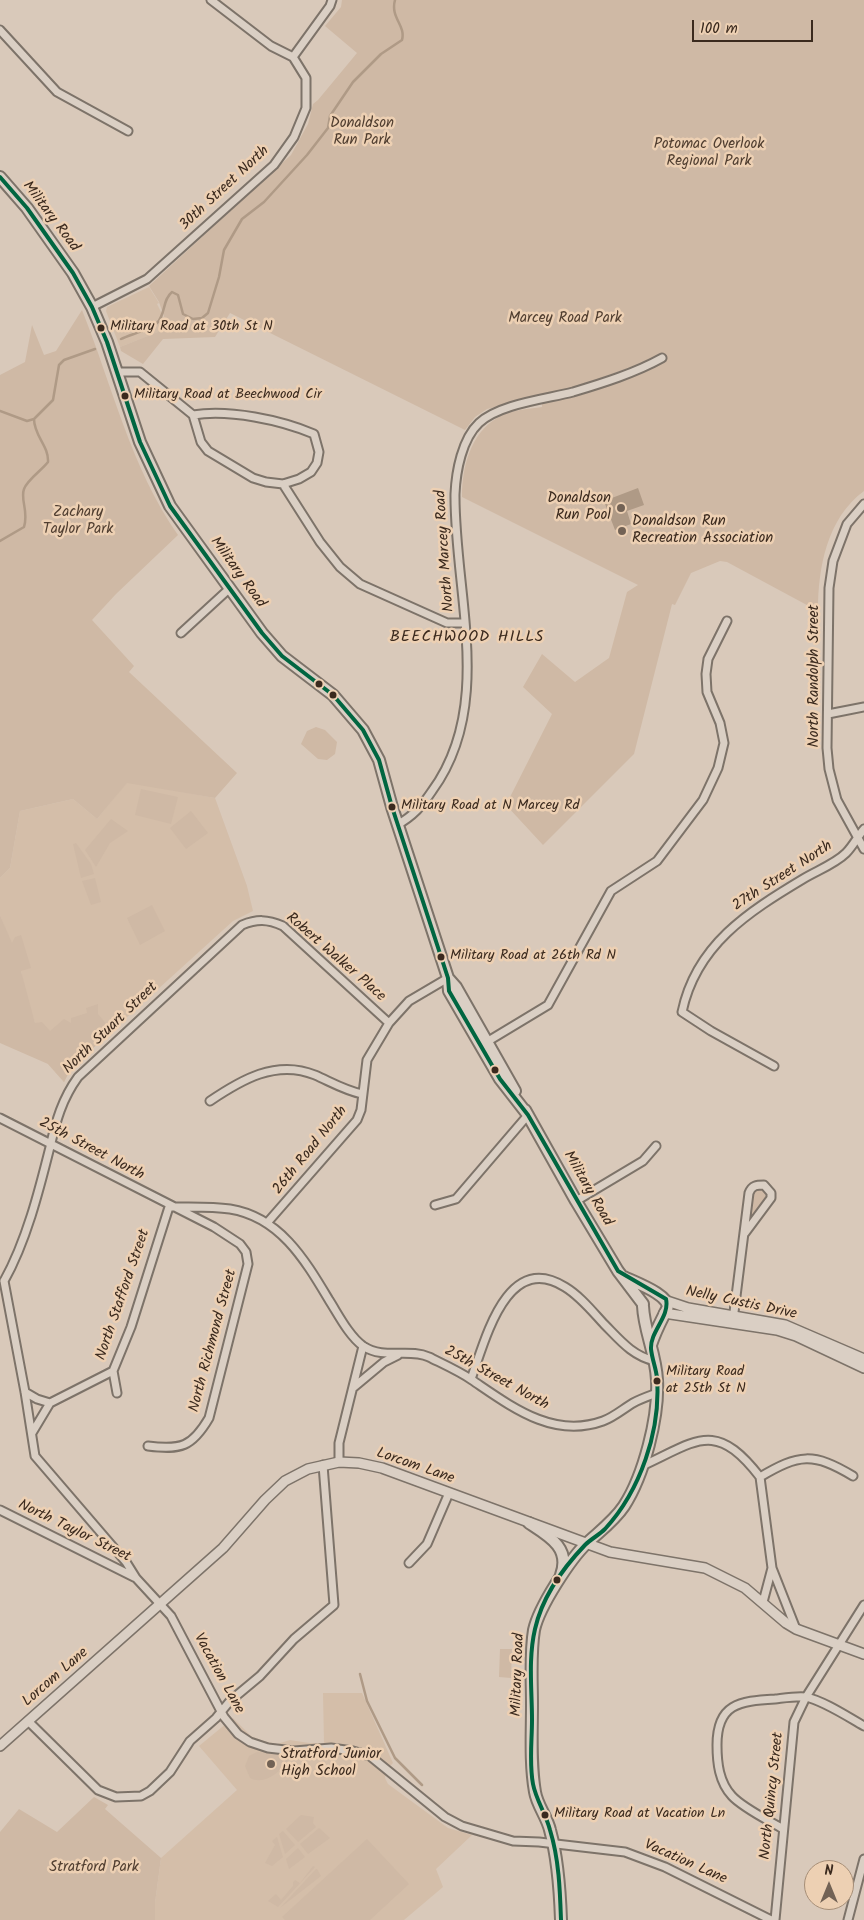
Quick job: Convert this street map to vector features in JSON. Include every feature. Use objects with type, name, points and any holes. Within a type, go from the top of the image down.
[{"type":"main road","name":"Military Road","points":[[0,177],[27,208],[73,273],[92,307],[118,372],[140,442],[170,506],[282,656],[332,695],[363,730],[379,760],[397,825],[448,978],[449,991],[484,1044],[500,1079],[528,1116],[576,1200],[643,1305],[645,1326],[655,1361],[657,1393],[642,1466],[634,1487],[623,1507],[601,1532],[586,1544],[555,1586],[543,1606],[534,1629],[532,1662],[532,1764],[535,1794],[546,1817],[554,1845],[560,1890],[561,1920]]},
{"type":"main road","points":[[623,1276],[662,1295],[667,1301],[667,1309],[650,1345]]},
{"type":"main road","points":[[653,1292],[646,1294],[643,1305],[652,1312],[664,1313]]},
{"type":"main road","points":[[529,1523],[552,1538],[561,1548],[564,1567],[555,1586]]},
{"type":"street","points":[[211,0],[272,46],[293,57],[330,6],[332,0]]},
{"type":"street","points":[[0,30],[57,92],[128,131]]},
{"type":"street","name":"30th Street North","points":[[92,307],[147,279],[274,165],[294,137],[306,108],[306,78],[293,57]]},
{"type":"street","name":"North Marcey Road","points":[[397,825],[413,816],[442,778],[454,754],[460,734],[467,686],[465,624],[456,520],[455,483],[466,444],[474,430],[494,412],[584,388],[626,374],[662,358]]},
{"type":"street","points":[[118,372],[140,372],[193,415],[201,442],[208,451],[253,478],[283,484],[305,475],[317,463],[319,452],[314,434],[293,425],[255,418],[204,413],[193,415]]},
{"type":"street","points":[[283,484],[320,542],[340,566],[360,584],[447,624],[465,624]]},
{"type":"street","name":"North Randolph Street","points":[[864,504],[847,524],[833,561],[829,588],[827,748],[837,800],[864,849]]},
{"type":"street","points":[[180,633],[230,588]]},
{"type":"street","points":[[484,1044],[548,1005],[611,891],[657,861],[702,800],[718,768],[724,743],[720,723],[707,692],[706,674],[708,659],[727,622]]},
{"type":"street","points":[[828,714],[864,707]]},
{"type":"street","name":"27th Street North","points":[[774,1066],[711,1031],[682,1012],[686,992],[703,962],[729,929],[761,905],[845,854],[864,829]]},
{"type":"street","name":"Robert Walker Place","points":[[260,919],[270,920],[283,926],[389,1023]]},
{"type":"street","name":"North Stuart Street","points":[[2,1280],[17,1259],[61,1106],[78,1077],[242,925],[260,919]]},
{"type":"street","name":"26th Road North","points":[[267,1223],[351,1129],[361,1110],[367,1060],[389,1023],[409,1001],[448,978]]},
{"type":"street","points":[[210,1101],[240,1081],[274,1070],[294,1070],[314,1075],[340,1089],[362,1094]]},
{"type":"street","points":[[435,1205],[456,1199],[528,1116]]},
{"type":"street","name":"25th Street North","points":[[0,1118],[169,1207],[203,1222]]},
{"type":"street","points":[[576,1200],[643,1161],[656,1146]]},
{"type":"street","points":[[733,1319],[750,1190],[757,1184],[764,1185],[771,1193],[771,1198],[745,1233]]},
{"type":"street","name":"25th Street North","points":[[169,1207],[229,1209],[246,1213],[267,1223],[287,1239],[304,1259],[352,1334],[363,1346],[385,1354],[418,1354],[427,1356],[471,1379],[526,1415],[558,1425],[575,1426],[603,1421],[631,1404],[657,1393]]},
{"type":"street","name":"North Stafford Street","points":[[116,1393],[113,1371],[131,1327],[169,1207]]},
{"type":"street","name":"North Richmond Street","points":[[148,1446],[170,1449],[181,1447],[200,1434],[209,1418],[248,1264],[246,1252],[240,1244],[203,1222]]},
{"type":"street","name":"Vacation Lane","points":[[2,1280],[25,1392],[35,1456],[126,1562],[136,1578],[161,1602],[171,1616],[221,1712],[238,1734],[250,1742],[269,1748],[353,1750],[370,1756],[454,1822],[513,1841],[539,1842],[625,1852],[665,1867],[773,1920]]},
{"type":"street","points":[[471,1379],[502,1301],[514,1288],[535,1280],[546,1280],[567,1288],[629,1349],[642,1358],[655,1361]]},
{"type":"street","name":"Nelly Custis Drive","points":[[667,1301],[733,1319],[798,1333],[864,1359]]},
{"type":"street","name":"Nelly Custis Drive","points":[[664,1313],[733,1319]]},
{"type":"street","name":"Nelly Custis Drive","points":[[798,1333],[864,1368]]},
{"type":"street","points":[[339,1462],[339,1443],[363,1346]]},
{"type":"street","points":[[354,1387],[384,1362],[398,1355]]},
{"type":"street","points":[[32,1433],[50,1403],[113,1371]]},
{"type":"street","points":[[25,1392],[37,1399],[50,1403]]},
{"type":"street","points":[[642,1466],[684,1444],[703,1440],[719,1441],[737,1450],[760,1477],[772,1568],[796,1629]]},
{"type":"street","points":[[760,1477],[785,1462],[810,1458],[830,1462],[853,1476]]},
{"type":"street","name":"Lorcom Lane","points":[[0,1746],[236,1536],[274,1490],[297,1474],[322,1465],[339,1462],[382,1468],[610,1552],[706,1568],[745,1588],[786,1623],[796,1629],[864,1654]]},
{"type":"street","points":[[28,1721],[98,1790],[116,1797],[132,1798],[150,1791],[170,1772],[190,1741],[230,1701],[260,1676],[294,1639],[334,1605],[322,1465]]},
{"type":"street","points":[[409,1563],[427,1544],[449,1493]]},
{"type":"street","name":"North Taylor Street","points":[[0,1510],[136,1578]]},
{"type":"street","points":[[763,1602],[772,1568]]},
{"type":"street","name":"North Quincy Street","points":[[773,1920],[794,1722],[806,1697],[864,1604]]},
{"type":"street","points":[[783,1829],[732,1796],[721,1780],[716,1753],[717,1734],[721,1718],[728,1710],[740,1703],[806,1697],[844,1714],[864,1726]]},
{"type":"street","points":[[848,1920],[864,1859]]},
{"type":"shaded area","points":[[149,287],[159,303],[157,304],[169,328],[120,347],[106,311],[107,307]]},
{"type":"shaded area","name":"Donaldson Run Pool","points":[[638,488],[644,505],[627,511],[631,524],[615,530],[604,501]]},
{"type":"shaded area","points":[[127,782],[215,798],[247,886],[253,911],[233,921],[71,1068],[64,1082],[48,1064],[25,992],[21,971],[0,915],[0,878],[10,868],[20,811],[73,799],[97,819]]},
{"type":"shaded area","points":[[323,1693],[362,1693],[393,1763],[387,1769],[385,1778],[388,1784],[448,1828],[472,1835],[436,1869],[443,1887],[404,1920],[155,1920],[155,1903],[161,1858],[237,1790],[199,1746],[233,1718],[251,1736],[263,1741],[277,1744],[290,1740],[324,1743]]},
{"type":"green space","name":"Potomac Overlook Regional Park","points":[[342,0],[864,0],[864,491],[851,502],[833,529],[823,561],[818,595],[818,611],[727,562],[720,561],[691,573],[675,605],[672,604],[634,754],[543,845],[506,805],[552,714],[523,687],[542,654],[575,682],[609,658],[627,592],[638,585],[462,497],[466,463],[474,442],[480,433],[502,415],[519,410],[542,407],[542,403],[664,362],[659,357],[573,388],[487,409],[475,417],[465,430],[230,313],[215,337],[163,339],[143,364],[121,351],[120,347],[168,328],[159,302],[149,286],[291,155],[308,124],[313,104],[357,53],[325,26],[341,7]]},
{"type":"green space","name":"Zachary Taylor Park","points":[[82,310],[135,454],[147,482],[178,535],[116,594],[92,620],[134,666],[129,672],[237,773],[215,798],[127,783],[97,819],[73,799],[20,811],[10,868],[0,878],[0,375],[25,362],[32,325],[44,355],[56,351]]},
{"type":"green space","points":[[316,727],[325,730],[337,742],[335,754],[327,760],[318,759],[301,744],[307,731]]},
{"type":"green space","points":[[141,789],[178,797],[171,824],[135,815]]},
{"type":"green space","points":[[191,811],[208,833],[186,849],[170,828]]},
{"type":"green space","points":[[111,819],[128,831],[110,843],[96,867],[85,850]]},
{"type":"green space","points":[[76,843],[91,864],[94,874],[81,878],[73,844]]},
{"type":"green space","points":[[95,878],[101,902],[91,905],[82,881]]},
{"type":"green space","points":[[152,905],[165,931],[140,945],[127,918]]},
{"type":"green space","points":[[0,915],[12,943],[15,937],[21,935],[31,968],[21,971],[35,1023],[42,1022],[50,1031],[64,1019],[71,1023],[71,1018],[87,1013],[86,1008],[98,1004],[98,1014],[112,1031],[71,1068],[64,1082],[48,1064],[0,1043]]},
{"type":"green space","points":[[758,1189],[765,1191],[766,1199],[751,1217],[753,1193]]},
{"type":"green space","points":[[500,1649],[512,1649],[511,1678],[499,1677]]},
{"type":"green space","points":[[257,1752],[286,1753],[290,1757],[273,1776],[267,1779],[256,1780],[250,1778],[245,1766],[249,1756]]},
{"type":"green space","name":"Stratford Park","points":[[94,1797],[108,1805],[105,1809],[161,1858],[155,1903],[155,1920],[0,1920],[0,1832],[19,1809],[57,1832]]},
{"type":"green space","points":[[301,1815],[314,1817],[313,1823],[316,1827],[298,1842],[286,1829]]},
{"type":"green space","points":[[319,1828],[330,1838],[308,1854],[300,1844]]},
{"type":"green space","points":[[283,1831],[295,1845],[285,1854],[279,1834]]},
{"type":"green space","points":[[277,1837],[283,1857],[272,1866],[265,1863],[275,1845],[272,1841]]},
{"type":"green space","points":[[367,1839],[409,1884],[370,1920],[285,1920],[282,1917]]},
{"type":"green space","points":[[298,1848],[305,1857],[289,1869],[286,1859]]},
{"type":"green space","points":[[313,1866],[315,1867],[278,1907],[268,1901],[276,1894],[281,1900],[293,1886],[293,1882],[295,1880],[300,1883]]},
{"type":"green space","points":[[316,1869],[321,1876],[280,1908]]},
{"type":"waterway","points":[[121,339],[146,330],[157,323],[172,292],[178,295],[183,314],[193,319],[202,318],[208,313],[219,277],[224,250],[242,219],[264,202],[307,155],[328,128],[330,116],[353,82],[381,54],[402,40],[402,30],[395,12],[395,0]]},
{"type":"waterway","points":[[0,411],[27,421],[34,419],[53,400],[59,365],[64,360],[95,349]]},
{"type":"waterway","points":[[0,541],[24,527],[26,516],[23,497],[24,489],[28,482],[48,462],[48,456],[36,431],[34,419]]},
{"type":"waterway","points":[[360,1674],[367,1701],[395,1758],[422,1785]]},
{"type":"transit line","points":[[0,177],[27,208],[73,273],[92,307],[107,342],[140,442],[170,506],[262,633],[282,656],[333,695],[363,730],[379,760],[392,807],[448,978],[449,991],[500,1079],[528,1115],[618,1271],[666,1299],[665,1312],[653,1336],[651,1349],[657,1378],[657,1398],[652,1439],[646,1459],[628,1497],[617,1514],[605,1529],[587,1543],[577,1554],[554,1584],[538,1617],[533,1640],[531,1674],[532,1776],[534,1790],[553,1841],[557,1863],[561,1920]]},
{"type":"place","name":"Military Road at 30th St N","points":[[101,328]]},
{"type":"place","name":"Military Road at Beechwood Cir","points":[[125,396]]},
{"type":"place","name":"Donaldson Run Pool","points":[[621,508]]},
{"type":"place","name":"Donaldson Run Recreation Association","points":[[622,531]]},
{"type":"place","name":"Military Road at N Marcey Rd","points":[[392,807]]},
{"type":"place","name":"Military Road at 26th Rd N","points":[[441,957]]},
{"type":"place","name":"Military Road at 25th St N","points":[[657,1381]]},
{"type":"place","name":"Stratford Junior High School","points":[[271,1764]]},
{"type":"place","name":"Military Road at Vacation Ln","points":[[545,1815]]},
{"type":"district","name":"BEECHWOOD HILLS","points":[[467,638]]},
{"type":"park label","name":"Donaldson Run Park","points":[[362,132]]},
{"type":"park label","name":"Marcey Road Park","points":[[565,319]]}]
